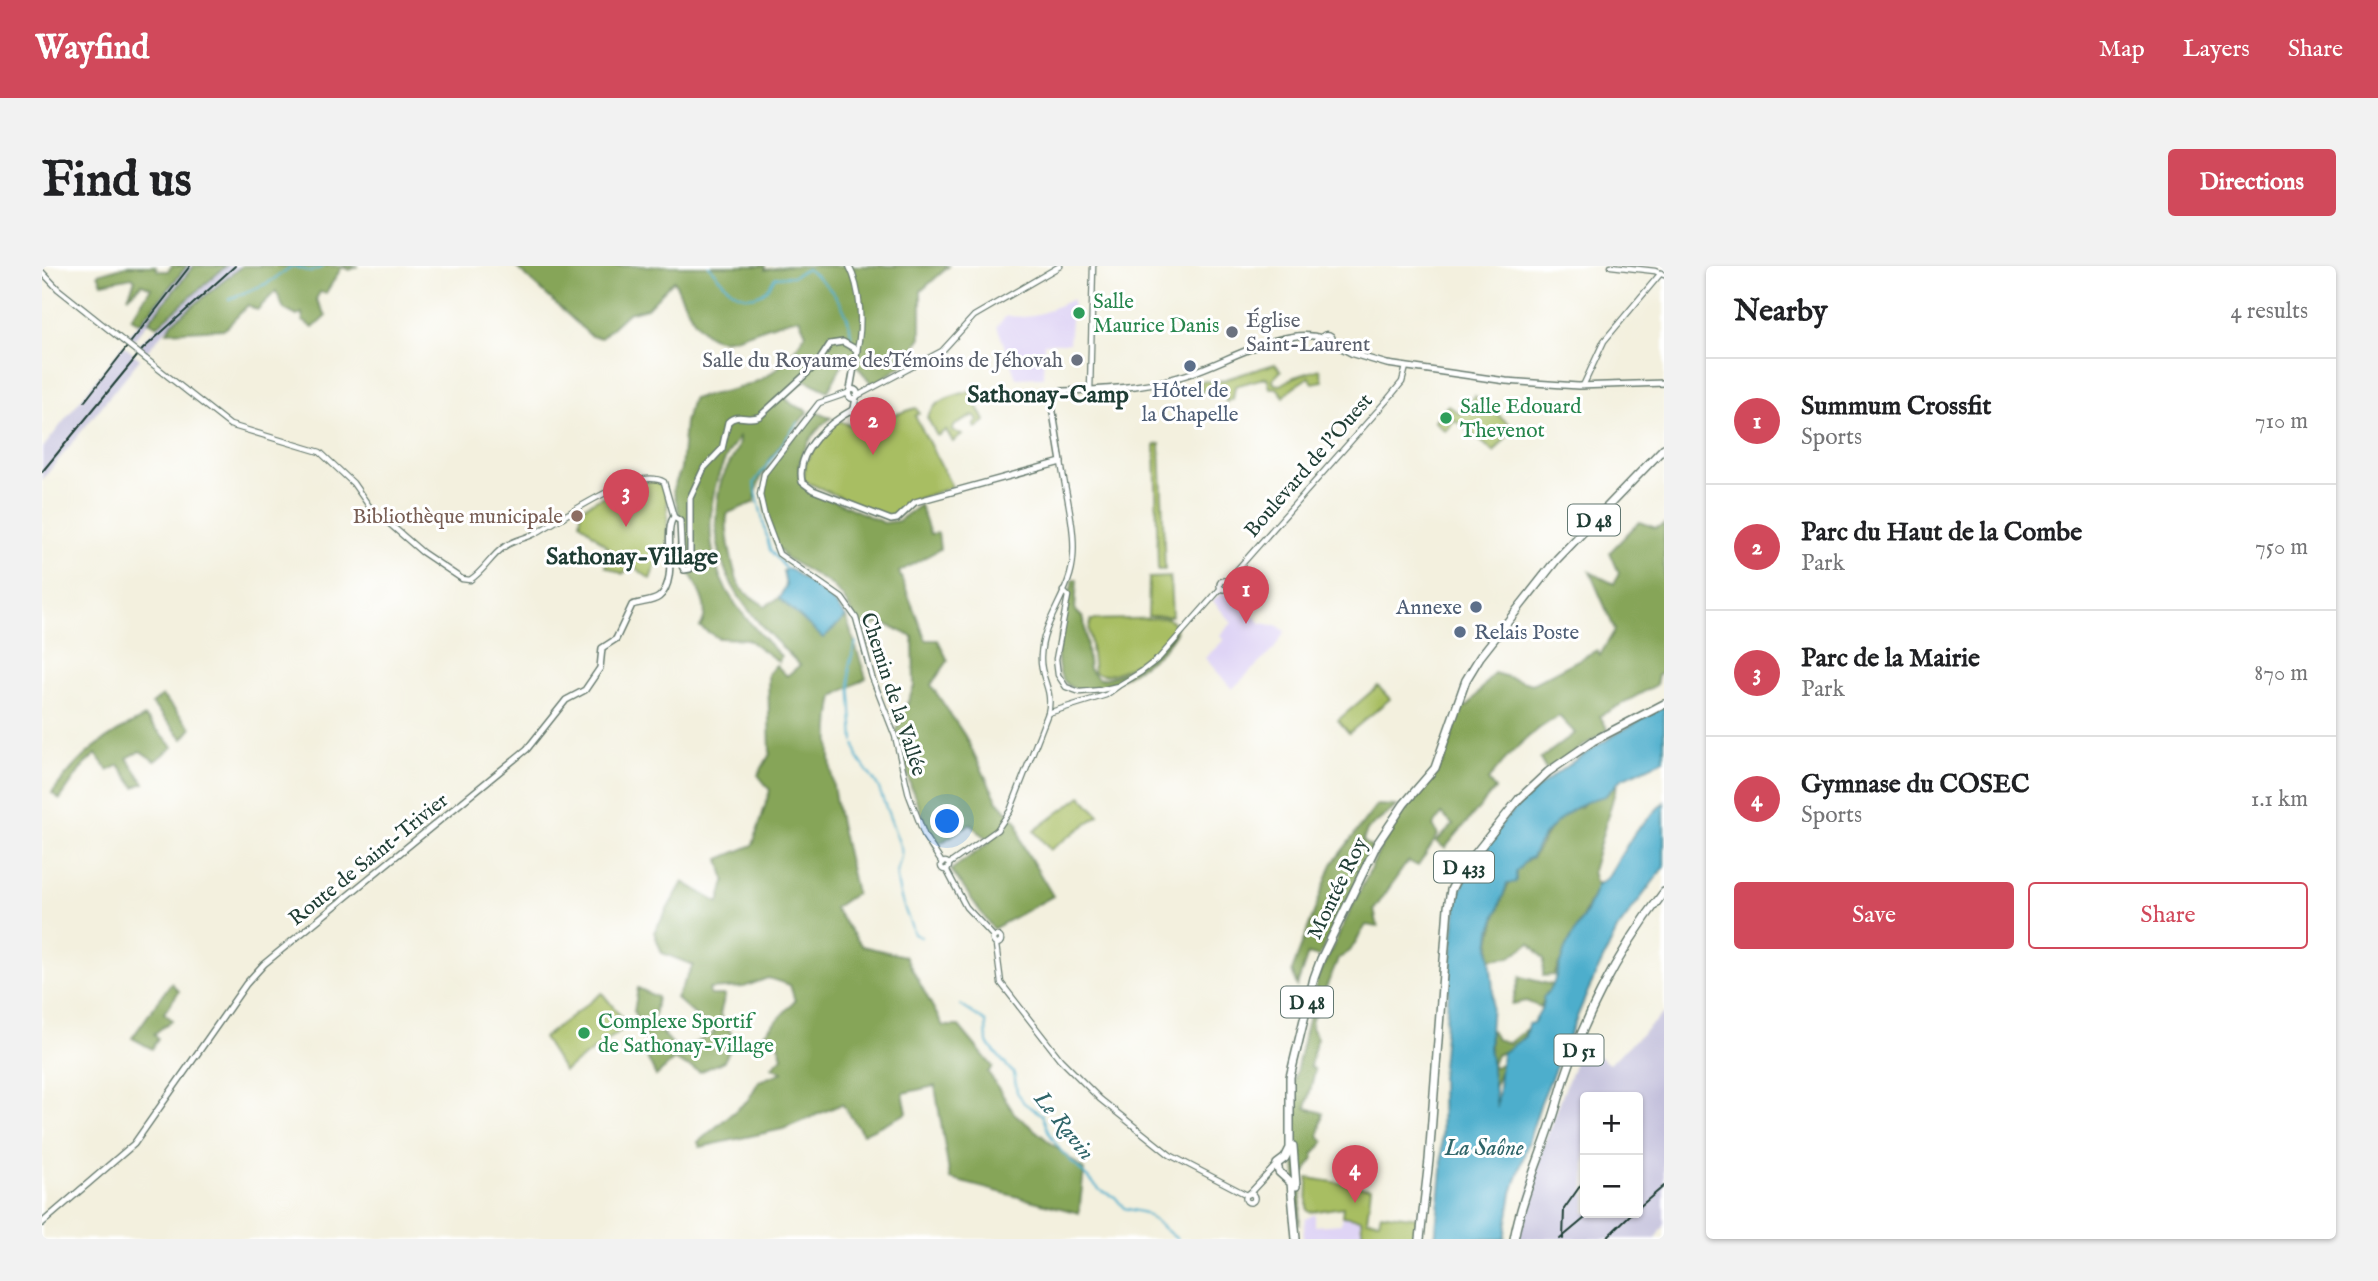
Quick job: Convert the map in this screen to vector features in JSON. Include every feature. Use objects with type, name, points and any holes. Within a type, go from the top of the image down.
[{"type":"main road","points":[[674,517],[680,522],[682,566],[688,570],[692,565],[691,493],[704,468],[722,449],[728,422],[733,417],[754,419],[760,416],[817,364],[830,344],[843,342],[857,350],[851,380],[854,407],[820,433],[802,470],[802,482],[813,491],[885,520],[897,519],[915,502],[1061,462],[1052,408],[1055,394],[1062,391],[1090,391],[1167,380],[1290,336],[1322,338],[1325,345],[1332,343],[1369,359],[1406,367],[1506,381],[1583,386],[1664,383]]},
{"type":"main road","name":"Montée Roy","points":[[1290,1163],[1290,1077],[1314,978],[1377,844],[1435,768],[1466,680],[1511,616],[1557,559],[1664,448]]},
{"type":"main road","name":"Route de Saint-Trivier","points":[[42,1223],[134,1144],[246,984],[264,964],[527,749],[566,700],[585,690],[600,668],[602,648],[615,639],[632,604],[654,599],[662,594],[669,569],[670,523],[674,517]]},
{"type":"main road","name":"D 433","points":[[1422,1239],[1448,907],[1454,882],[1503,816],[1548,772],[1593,741],[1664,704]]},
{"type":"main road","name":"D 51","points":[[1514,1239],[1529,1181],[1598,1000],[1631,939],[1664,892]]},
{"type":"main road","points":[[1280,1170],[1290,1163]]},
{"type":"main road","points":[[1280,1170],[1290,1163]]},
{"type":"main road","name":"D 48","points":[[1290,1163],[1297,1239]]},
{"type":"main road","name":"D 48","points":[[1280,1170],[1293,1188],[1297,1239]]},
{"type":"street","points":[[849,266],[855,279],[860,327],[857,350]]},
{"type":"street","points":[[853,394],[866,392],[942,351],[974,316],[1060,266]]},
{"type":"street","points":[[1090,391],[1093,266]]},
{"type":"street","points":[[1611,266],[1662,274]]},
{"type":"street","points":[[42,272],[58,289],[230,425],[320,452],[353,483],[369,506],[422,552],[462,579],[470,580],[503,547],[540,530],[597,497],[654,478],[664,482],[668,489],[674,517]]},
{"type":"street","points":[[1583,386],[1604,341],[1662,274]]},
{"type":"street","name":"Boulevard de l'Ouest","points":[[1115,687],[1159,658],[1222,588],[1221,582],[1227,581],[1388,399],[1402,382],[1406,367]]},
{"type":"street","name":"Chemin de la Vallée","points":[[853,394],[833,398],[815,408],[764,474],[760,495],[765,517],[779,554],[842,598],[856,618],[872,677],[895,736],[909,795],[925,837],[942,863],[942,868],[948,867],[966,907],[994,937],[1001,939],[996,945],[1000,983],[1060,1059],[1100,1099],[1170,1155],[1250,1195],[1269,1172],[1280,1170]]},
{"type":"street","points":[[948,867],[997,830],[1010,811],[1048,713],[1050,690],[1041,656],[1046,633],[1070,574],[1072,555],[1061,462]]},
{"type":"street","points":[[1063,591],[1068,596],[1056,652],[1058,675],[1066,687],[1080,692],[1115,687]]},
{"type":"street","points":[[1048,713],[1110,693],[1115,687]]},
{"type":"shaded area","points":[[187,266],[194,266],[132,342],[127,337]]},
{"type":"shaded area","points":[[226,266],[242,266],[172,323],[146,352],[137,346]]},
{"type":"shaded area","points":[[1073,299],[1069,343],[1044,343],[1043,377],[1016,378],[997,326],[1006,316],[1024,317],[1042,313]]},
{"type":"shaded area","points":[[123,345],[140,359],[42,480],[42,449]]},
{"type":"shaded area","points":[[1221,593],[1230,594],[1261,623],[1278,626],[1285,631],[1274,649],[1232,689],[1205,658],[1224,640],[1220,635],[1232,623],[1213,601]]},
{"type":"shaded area","points":[[1664,1013],[1664,1226],[1656,1239],[1516,1239],[1534,1170],[1582,1044],[1609,1064]]},
{"type":"shaded area","points":[[1315,1214],[1315,1226],[1341,1224],[1342,1216],[1361,1219],[1363,1239],[1303,1239],[1305,1219]]},
{"type":"green space","points":[[126,266],[155,266],[158,271],[168,271],[172,266],[187,266],[140,323],[131,318],[151,288],[142,284],[128,297],[135,280],[132,277],[102,283],[98,274]]},
{"type":"green space","points":[[194,266],[226,266],[157,326],[149,321]]},
{"type":"green space","points":[[242,266],[358,266],[350,270],[342,267],[326,293],[320,292],[316,299],[326,316],[313,328],[303,321],[302,313],[297,316],[284,309],[276,291],[257,310],[248,305],[225,329],[167,332],[172,323]]},
{"type":"green space","points":[[515,266],[765,266],[765,270],[786,266],[949,266],[921,291],[921,337],[904,364],[873,385],[856,365],[844,362],[828,391],[805,380],[783,396],[793,405],[808,411],[767,465],[757,489],[755,502],[728,513],[728,540],[739,584],[744,592],[765,606],[779,598],[823,638],[846,617],[866,678],[834,696],[830,721],[834,795],[856,893],[834,908],[862,946],[905,956],[943,1026],[959,1026],[993,1067],[988,1072],[1014,1113],[1084,1170],[1079,1213],[950,1179],[935,1086],[903,1093],[907,1113],[863,1134],[842,1104],[783,1129],[700,1147],[698,1142],[748,1100],[759,1081],[783,1072],[772,1067],[782,1057],[778,1042],[764,1042],[760,1038],[795,1001],[790,985],[768,978],[744,987],[709,989],[710,995],[725,995],[720,1014],[735,1040],[724,1061],[700,1072],[674,1060],[656,1076],[644,1051],[649,1047],[634,1012],[638,988],[657,997],[653,1023],[679,1051],[715,1033],[676,998],[693,965],[662,953],[654,932],[683,882],[719,903],[725,881],[719,859],[753,845],[770,790],[758,775],[770,754],[768,674],[776,665],[787,676],[800,665],[746,606],[723,564],[717,541],[716,515],[720,485],[737,448],[739,437],[719,475],[713,495],[711,539],[722,580],[732,599],[755,629],[781,656],[779,662],[747,639],[718,638],[700,627],[705,613],[704,606],[690,573],[693,563],[682,561],[684,533],[673,489],[681,469],[685,422],[692,399],[758,381],[783,363],[806,333],[799,318],[737,337],[723,340],[711,337],[700,327],[688,309],[674,280],[647,308],[628,313],[601,338],[591,336]]},
{"type":"green space","points":[[1275,364],[1281,371],[1273,379],[1274,384],[1281,385],[1294,377],[1320,369],[1323,381],[1313,383],[1309,377],[1284,397],[1277,388],[1270,388],[1267,377],[1235,386],[1233,399],[1226,402],[1225,391],[1202,392],[1201,381],[1216,382]]},
{"type":"green space","points":[[970,391],[985,421],[976,428],[974,425],[978,420],[974,415],[955,425],[952,431],[962,434],[953,442],[946,430],[937,436],[927,417],[931,411],[945,399]]},
{"type":"green space","points":[[1475,396],[1514,428],[1494,452],[1455,420],[1445,431],[1434,421],[1448,405],[1460,414]]},
{"type":"green space","points":[[916,408],[919,413],[915,416],[952,487],[914,500],[896,517],[889,519],[804,481],[809,456],[837,420],[855,427]]},
{"type":"green space","points":[[813,411],[831,418],[810,440],[801,459],[799,469],[804,487],[884,523],[898,521],[920,505],[930,534],[938,533],[940,549],[899,572],[926,640],[938,640],[948,661],[931,685],[965,736],[997,800],[1018,823],[1022,844],[1053,896],[993,929],[951,870],[990,842],[970,824],[935,847],[911,787],[896,732],[914,686],[913,637],[883,623],[861,628],[843,597],[830,584],[786,558],[776,546],[765,508],[765,473]]},
{"type":"green space","points":[[1160,444],[1165,570],[1158,570],[1155,445]]},
{"type":"green space","points":[[654,480],[664,486],[667,493],[668,550],[661,550],[650,579],[633,566],[623,574],[605,566],[611,550],[580,522],[581,511],[593,501]]},
{"type":"green space","points":[[1639,522],[1656,528],[1664,524],[1664,671],[1658,675],[1656,685],[1600,716],[1608,730],[1546,770],[1540,759],[1575,733],[1559,716],[1529,736],[1488,781],[1495,789],[1445,848],[1436,842],[1453,825],[1442,814],[1433,826],[1438,835],[1418,866],[1408,861],[1374,910],[1378,927],[1366,925],[1350,951],[1338,959],[1312,1020],[1311,1028],[1317,1038],[1310,1066],[1315,1070],[1306,1108],[1323,1113],[1319,1136],[1324,1142],[1313,1155],[1314,1158],[1303,1176],[1299,1226],[1292,1110],[1294,1081],[1317,980],[1381,847],[1407,807],[1443,763],[1461,707],[1468,706],[1494,673],[1532,684],[1597,650],[1600,655],[1615,630],[1590,572],[1614,584],[1619,573],[1610,552]]},
{"type":"green space","points":[[1170,577],[1172,616],[1148,616],[1149,578]]},
{"type":"green space","points":[[1073,579],[1077,579],[1075,610],[1084,619],[1089,669],[1099,679],[1121,674],[1132,668],[1161,647],[1177,631],[1163,650],[1123,678],[1091,689],[1077,689],[1066,683],[1059,670],[1058,659],[1059,636]]},
{"type":"green space","points":[[1168,618],[1176,625],[1175,630],[1149,654],[1126,669],[1114,673],[1103,675],[1094,672],[1089,629],[1091,620]]},
{"type":"green space","points":[[1378,686],[1390,699],[1349,733],[1338,720]]},
{"type":"green space","points":[[162,696],[192,728],[183,739],[152,704]]},
{"type":"green space","points":[[145,717],[173,747],[155,761],[140,751],[127,758],[144,783],[135,787],[119,765],[108,771],[96,754],[83,766],[60,799],[52,793],[93,748]]},
{"type":"green space","points":[[1618,781],[1592,871],[1595,883],[1599,883],[1554,975],[1543,976],[1544,959],[1530,943],[1510,957],[1490,959],[1496,918],[1515,873],[1524,862],[1533,857],[1554,823],[1571,810],[1581,807],[1588,799],[1598,798]]},
{"type":"green space","points":[[1081,796],[1099,815],[1050,850],[1034,831]]},
{"type":"green space","points":[[1377,805],[1397,806],[1367,830],[1363,841],[1373,848],[1319,957],[1308,954],[1297,986],[1292,971],[1332,864]]},
{"type":"green space","points":[[1520,977],[1553,985],[1540,1007],[1526,1001],[1512,1004]]},
{"type":"green space","points":[[171,983],[179,991],[164,1013],[172,1020],[154,1034],[158,1039],[152,1049],[132,1038]]},
{"type":"green space","name":"Complexe Sportif de Sathonay-Village","points":[[602,993],[620,1015],[625,1028],[564,1071],[543,1038]]},
{"type":"green space","points":[[1490,1029],[1496,1039],[1509,1043],[1526,1029],[1519,1042],[1496,1055],[1492,1065],[1495,1067],[1500,1064],[1502,1067],[1494,1088],[1490,1071]]},
{"type":"green space","points":[[1308,1178],[1371,1188],[1367,1220],[1379,1221],[1381,1213],[1420,1218],[1418,1239],[1363,1239],[1361,1219],[1342,1216],[1343,1207],[1310,1212],[1307,1210]]},
{"type":"water","points":[[790,569],[831,599],[846,617],[823,638],[779,598],[786,586],[783,571]]},
{"type":"water","name":"La Saône","points":[[1664,707],[1664,760],[1621,779],[1605,796],[1572,810],[1553,826],[1532,857],[1516,872],[1516,882],[1507,884],[1491,930],[1489,948],[1493,989],[1489,1047],[1497,1108],[1502,1053],[1525,1037],[1528,1024],[1534,1023],[1544,1003],[1543,998],[1553,985],[1565,949],[1586,912],[1597,885],[1607,878],[1635,832],[1664,802],[1664,867],[1617,930],[1588,991],[1541,1102],[1512,1193],[1504,1239],[1435,1239],[1442,1171],[1441,1078],[1456,906],[1468,873],[1487,842],[1511,814],[1539,788],[1601,743]]},
{"type":"waterway","points":[[229,299],[268,283],[293,266],[311,272],[324,266]]},
{"type":"waterway","points":[[709,266],[731,290],[753,297],[768,289],[776,277],[793,276],[807,269],[837,298],[847,316],[851,336]]},
{"type":"waterway","name":"Le Ravin","points":[[787,570],[770,550],[754,483],[798,422]]},
{"type":"waterway","name":"Le Ravin","points":[[854,741],[849,666],[856,642]]},
{"type":"waterway","name":"Le Ravin","points":[[855,745],[858,758],[878,786],[901,848],[897,875],[899,890],[914,934],[921,937]]},
{"type":"waterway","name":"Le Ravin","points":[[960,1005],[986,1022],[987,1043],[1014,1074],[1017,1092],[1024,1103],[1042,1115],[1049,1133],[1061,1151],[1101,1191],[1115,1197],[1124,1208],[1145,1213],[1177,1239]]},
{"type":"railway","points":[[85,401],[190,266]]},
{"type":"railway","points":[[42,472],[143,349],[235,266]]},
{"type":"railway","points":[[1563,1239],[1564,1209],[1580,1186]]},
{"type":"railway","points":[[1643,1204],[1664,1186]]},
{"type":"railway","points":[[1560,1239],[1585,1218]]},
{"type":"railway","points":[[1605,1239],[1627,1218]]},
{"type":"place","name":"Salle Maurice Danis","points":[[1079,313]]},
{"type":"place","name":"Église Saint-Laurent","points":[[1232,332]]},
{"type":"place","name":"Salle du Royaume desTémoins de Jéhovah","points":[[1077,360]]},
{"type":"place","name":"Hôtel de la Chapelle","points":[[1190,366]]},
{"type":"place","name":"Salle Edouard Thevenot","points":[[1446,418]]},
{"type":"place","name":"Parc du Haut de la Combe","points":[[873,455]]},
{"type":"place","name":"Bibliothèque municipale","points":[[577,516]]},
{"type":"place","name":"Parc de la Mairie","points":[[626,527]]},
{"type":"place","name":"Annexe","points":[[1476,607]]},
{"type":"place","name":"Summum Crossfit","points":[[1246,624]]},
{"type":"place","name":"Relais Poste","points":[[1460,632]]},
{"type":"place","name":"Complexe Sportif de Sathonay-Village","points":[[584,1033]]},
{"type":"place","name":"Gymnase du COSEC","points":[[1355,1203]]},
{"type":"district","name":"Sathonay-Camp","points":[[1048,394]]},
{"type":"district","name":"Sathonay-Village","points":[[632,556]]}]
